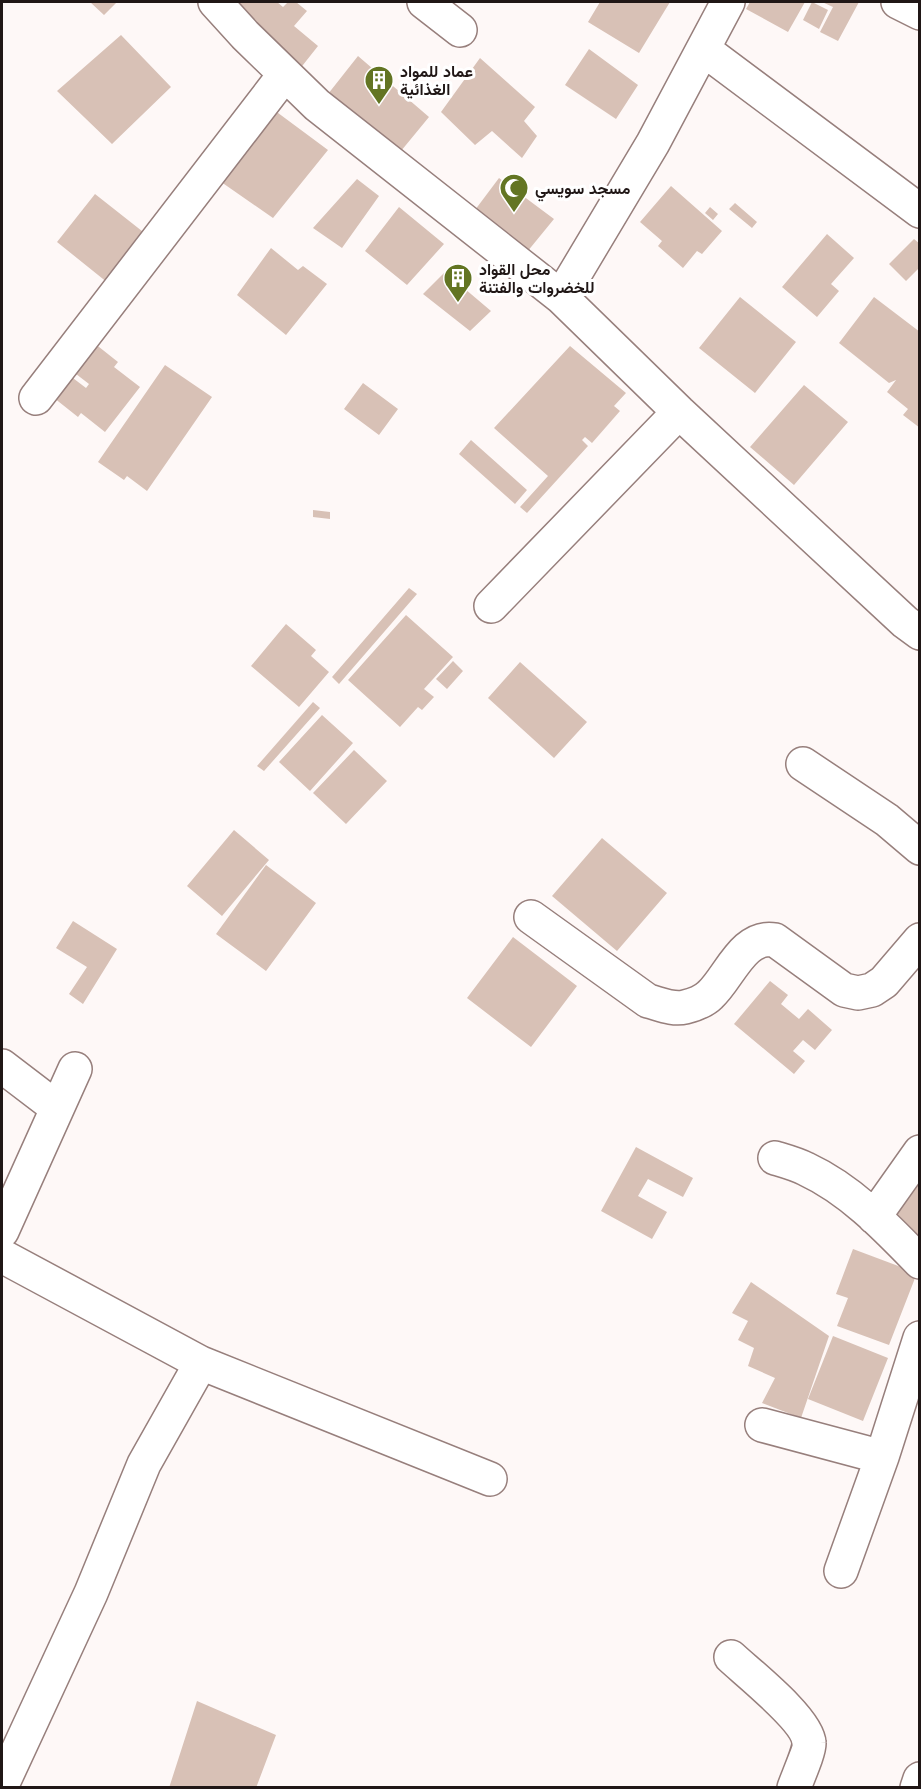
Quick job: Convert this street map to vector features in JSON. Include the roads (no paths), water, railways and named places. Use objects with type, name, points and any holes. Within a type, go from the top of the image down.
[{"type":"street","points":[[424,2],[460,30]]},
{"type":"street","points":[[561,297],[653,143],[728,2]]},
{"type":"street","points":[[898,2],[920,13]]},
{"type":"street","points":[[219,3],[317,105],[561,297],[679,412],[905,622],[920,633]]},
{"type":"street","points":[[703,49],[920,211]]},
{"type":"street","points":[[36,398],[285,74]]},
{"type":"street","points":[[491,606],[679,412]]},
{"type":"street","points":[[803,764],[887,820],[920,848]]},
{"type":"street","points":[[531,917],[648,1001],[683,1008],[710,995],[747,949],[767,938],[775,940],[844,990],[858,993],[872,990],[884,982],[920,940]]},
{"type":"street","points":[[2,1066],[57,1108]]},
{"type":"street","points":[[2,1231],[75,1069]]},
{"type":"street","points":[[874,1217],[920,1152]]},
{"type":"street","points":[[775,1158],[806,1169],[850,1196],[920,1262]]},
{"type":"street","points":[[2,1256],[201,1363],[490,1479]]},
{"type":"street","points":[[841,1571],[882,1457],[920,1338]]},
{"type":"street","points":[[2,1785],[90,1593],[144,1464],[201,1363]]},
{"type":"street","points":[[762,1425],[882,1457]]},
{"type":"street","points":[[730,1657],[784,1706],[803,1727],[809,1743],[794,1788]]},
{"type":"street","points":[[917,1788],[920,1779]]},
{"type":"place","name":"عماد للمواد الغذائية","points":[[379,106]]},
{"type":"place","name":"مسجد سويسي","points":[[514,214]]},
{"type":"place","name":"محل القواد للخضروات والفتنة","points":[[458,304]]}]
